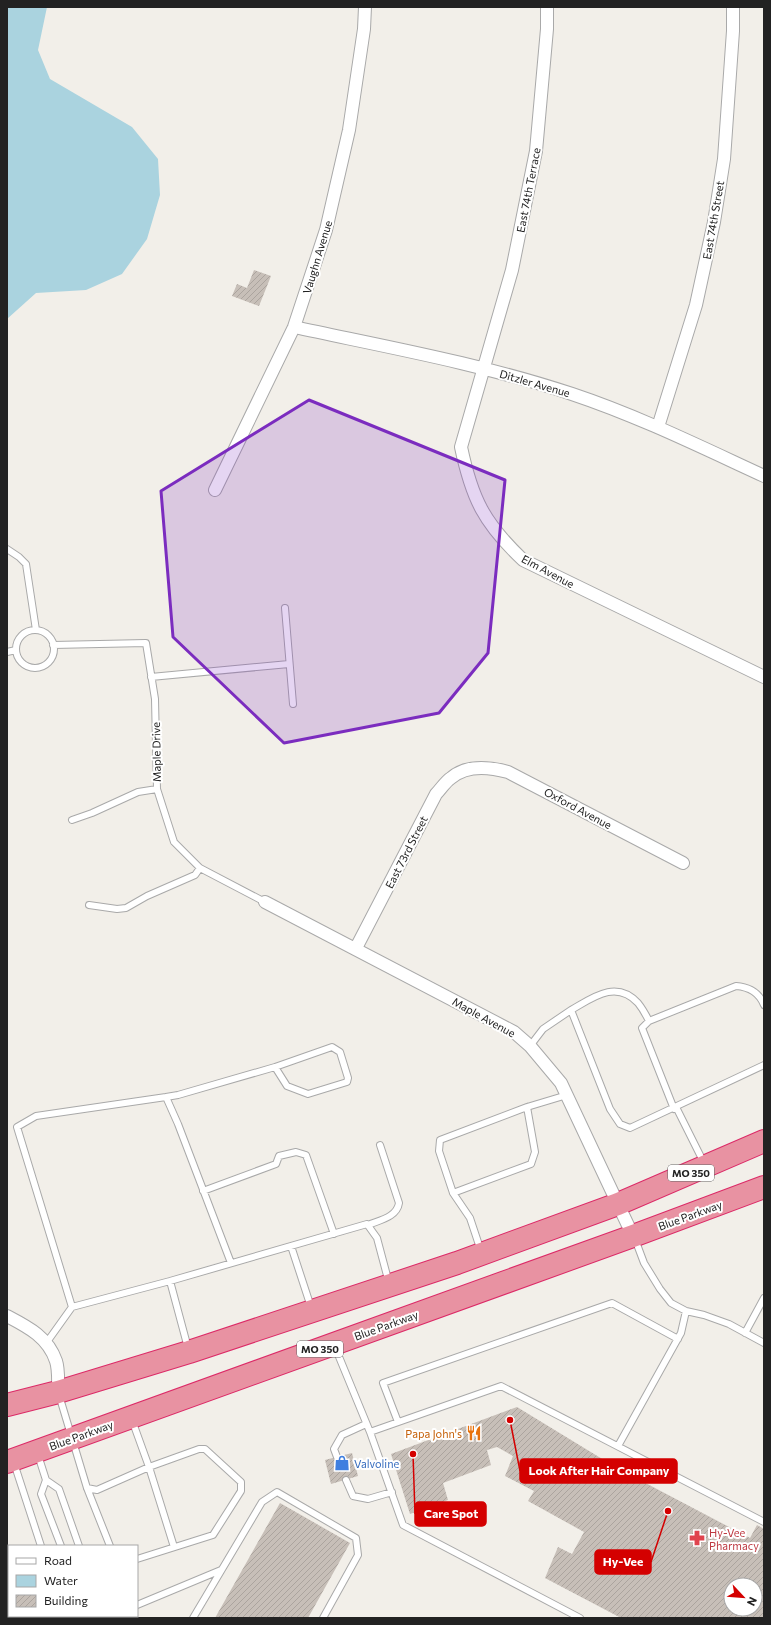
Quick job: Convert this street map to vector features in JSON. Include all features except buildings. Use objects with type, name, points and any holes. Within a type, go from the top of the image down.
[{"type":"highway","name":"MO 350","points":[[7,1405],[58,1392],[189,1352],[313,1312],[482,1254],[618,1204],[764,1141]]},
{"type":"highway","name":"Blue Parkway","points":[[10,1461],[633,1236],[764,1187]]},
{"type":"street","name":"Vaughn Avenue","points":[[215,490],[294,327],[326,230],[350,130],[364,29],[365,7]]},
{"type":"street","name":"East 74th Terrace","points":[[483,368],[512,270],[536,151],[547,29],[547,7]]},
{"type":"street","name":"East 74th Street","points":[[658,427],[696,305],[714,222],[724,159],[733,31],[733,7]]},
{"type":"street","name":"Ditzler Avenue","points":[[294,327],[483,368],[572,394],[658,427],[764,476]]},
{"type":"street","name":"Elm Avenue","points":[[483,368],[461,447],[467,476],[475,498],[486,518],[504,542],[523,560],[764,677]]},
{"type":"street","name":"Oxford Avenue","points":[[470,769],[491,767],[508,772],[683,863]]},
{"type":"street","name":"East 73rd Street","points":[[356,948],[436,794],[452,777],[470,769]]},
{"type":"street","name":"Maple Avenue","points":[[265,902],[356,948],[514,1032],[530,1046],[561,1083],[633,1236]]},
{"type":"street","points":[[7,1316],[30,1328],[47,1342],[56,1361],[58,1392]]},
{"type":"lane","points":[[7,549],[26,564],[36,630]]},
{"type":"lane","points":[[285,608],[293,704]]},
{"type":"lane","points":[[36,630],[47,635],[51,639],[53,645],[52,658],[43,666],[37,668],[25,666],[20,662],[16,650],[20,638],[24,634],[36,630]]},
{"type":"lane","name":"Maple Drive","points":[[53,645],[146,643],[155,699],[157,789],[174,842],[200,868],[265,902]]},
{"type":"lane","points":[[7,652],[16,650]]},
{"type":"lane","points":[[151,677],[289,664]]},
{"type":"lane","points":[[72,820],[92,813],[138,792],[157,789]]},
{"type":"lane","points":[[89,905],[117,909],[126,908],[147,896],[195,875],[200,868]]},
{"type":"lane","points":[[705,1166],[675,1108],[642,1028],[649,1021],[736,986],[746,986],[754,991],[762,1000],[764,1005]]},
{"type":"lane","points":[[530,1046],[543,1029],[571,1010],[601,993],[615,991],[634,998],[649,1021]]},
{"type":"lane","points":[[571,1010],[610,1109],[620,1124],[630,1128],[764,1065]]},
{"type":"lane","points":[[72,1307],[17,1127],[36,1116],[178,1095],[275,1067],[332,1047],[340,1052],[348,1078],[347,1082],[308,1094],[287,1086],[275,1067]]},
{"type":"lane","points":[[482,1254],[470,1218],[453,1193],[439,1152],[440,1140],[527,1107],[567,1095]]},
{"type":"lane","points":[[166,1097],[178,1124],[231,1263]]},
{"type":"lane","points":[[453,1193],[531,1164],[535,1152],[527,1107]]},
{"type":"lane","points":[[47,1342],[72,1307],[368,1225],[394,1214],[398,1209],[399,1203],[380,1146]]},
{"type":"lane","points":[[203,1191],[276,1164],[279,1156],[296,1152],[306,1155],[334,1234]]},
{"type":"lane","points":[[368,1225],[377,1238],[390,1286]]},
{"type":"lane","points":[[633,1236],[644,1263],[660,1289],[671,1303],[686,1311],[716,1320],[745,1333],[764,1344]]},
{"type":"lane","points":[[291,1246],[313,1312]]},
{"type":"lane","points":[[170,1280],[189,1352]]},
{"type":"lane","points":[[745,1333],[764,1298]]},
{"type":"lane","points":[[398,1422],[383,1383],[612,1303],[678,1339]]},
{"type":"lane","points":[[618,1446],[678,1339],[681,1333],[686,1311]]},
{"type":"lane","points":[[334,1344],[370,1432],[403,1524],[580,1618]]},
{"type":"lane","points":[[370,1432],[501,1386],[764,1522]]},
{"type":"lane","points":[[58,1392],[88,1488],[110,1545]]},
{"type":"lane","points":[[131,1417],[149,1467],[174,1547]]},
{"type":"lane","points":[[337,1457],[334,1449],[342,1435],[366,1424]]},
{"type":"lane","points":[[88,1488],[97,1490],[149,1467],[199,1449],[205,1449],[241,1482],[241,1492],[214,1535],[138,1559]]},
{"type":"lane","points":[[36,1451],[46,1480],[59,1489],[79,1545]]},
{"type":"lane","points":[[10,1461],[41,1545]]},
{"type":"lane","points":[[46,1480],[41,1494],[61,1545]]},
{"type":"lane","points":[[346,1480],[353,1496],[368,1499],[392,1492]]},
{"type":"lane","points":[[193,1618],[262,1502],[277,1492],[356,1538],[358,1555],[323,1618]]},
{"type":"lane","points":[[138,1605],[221,1570]]},
{"type":"highlighted area","points":[[309,400],[505,480],[488,653],[439,713],[284,743],[173,637],[161,491]]},
{"type":"water","points":[[7,7],[47,7],[38,50],[50,79],[132,127],[158,159],[160,195],[147,239],[122,274],[86,290],[36,293],[7,319]]},
{"type":"place","name":"Look After Hair Company","points":[[510,1420]]},
{"type":"place","name":"Papa John's","points":[[474,1433]]},
{"type":"place","name":"Care Spot","points":[[413,1454]]},
{"type":"place","name":"Valvoline","points":[[342,1463]]},
{"type":"place","name":"Hy-Vee","points":[[668,1511]]},
{"type":"place","name":"Hy-Vee Pharmacy","points":[[697,1538]]}]
